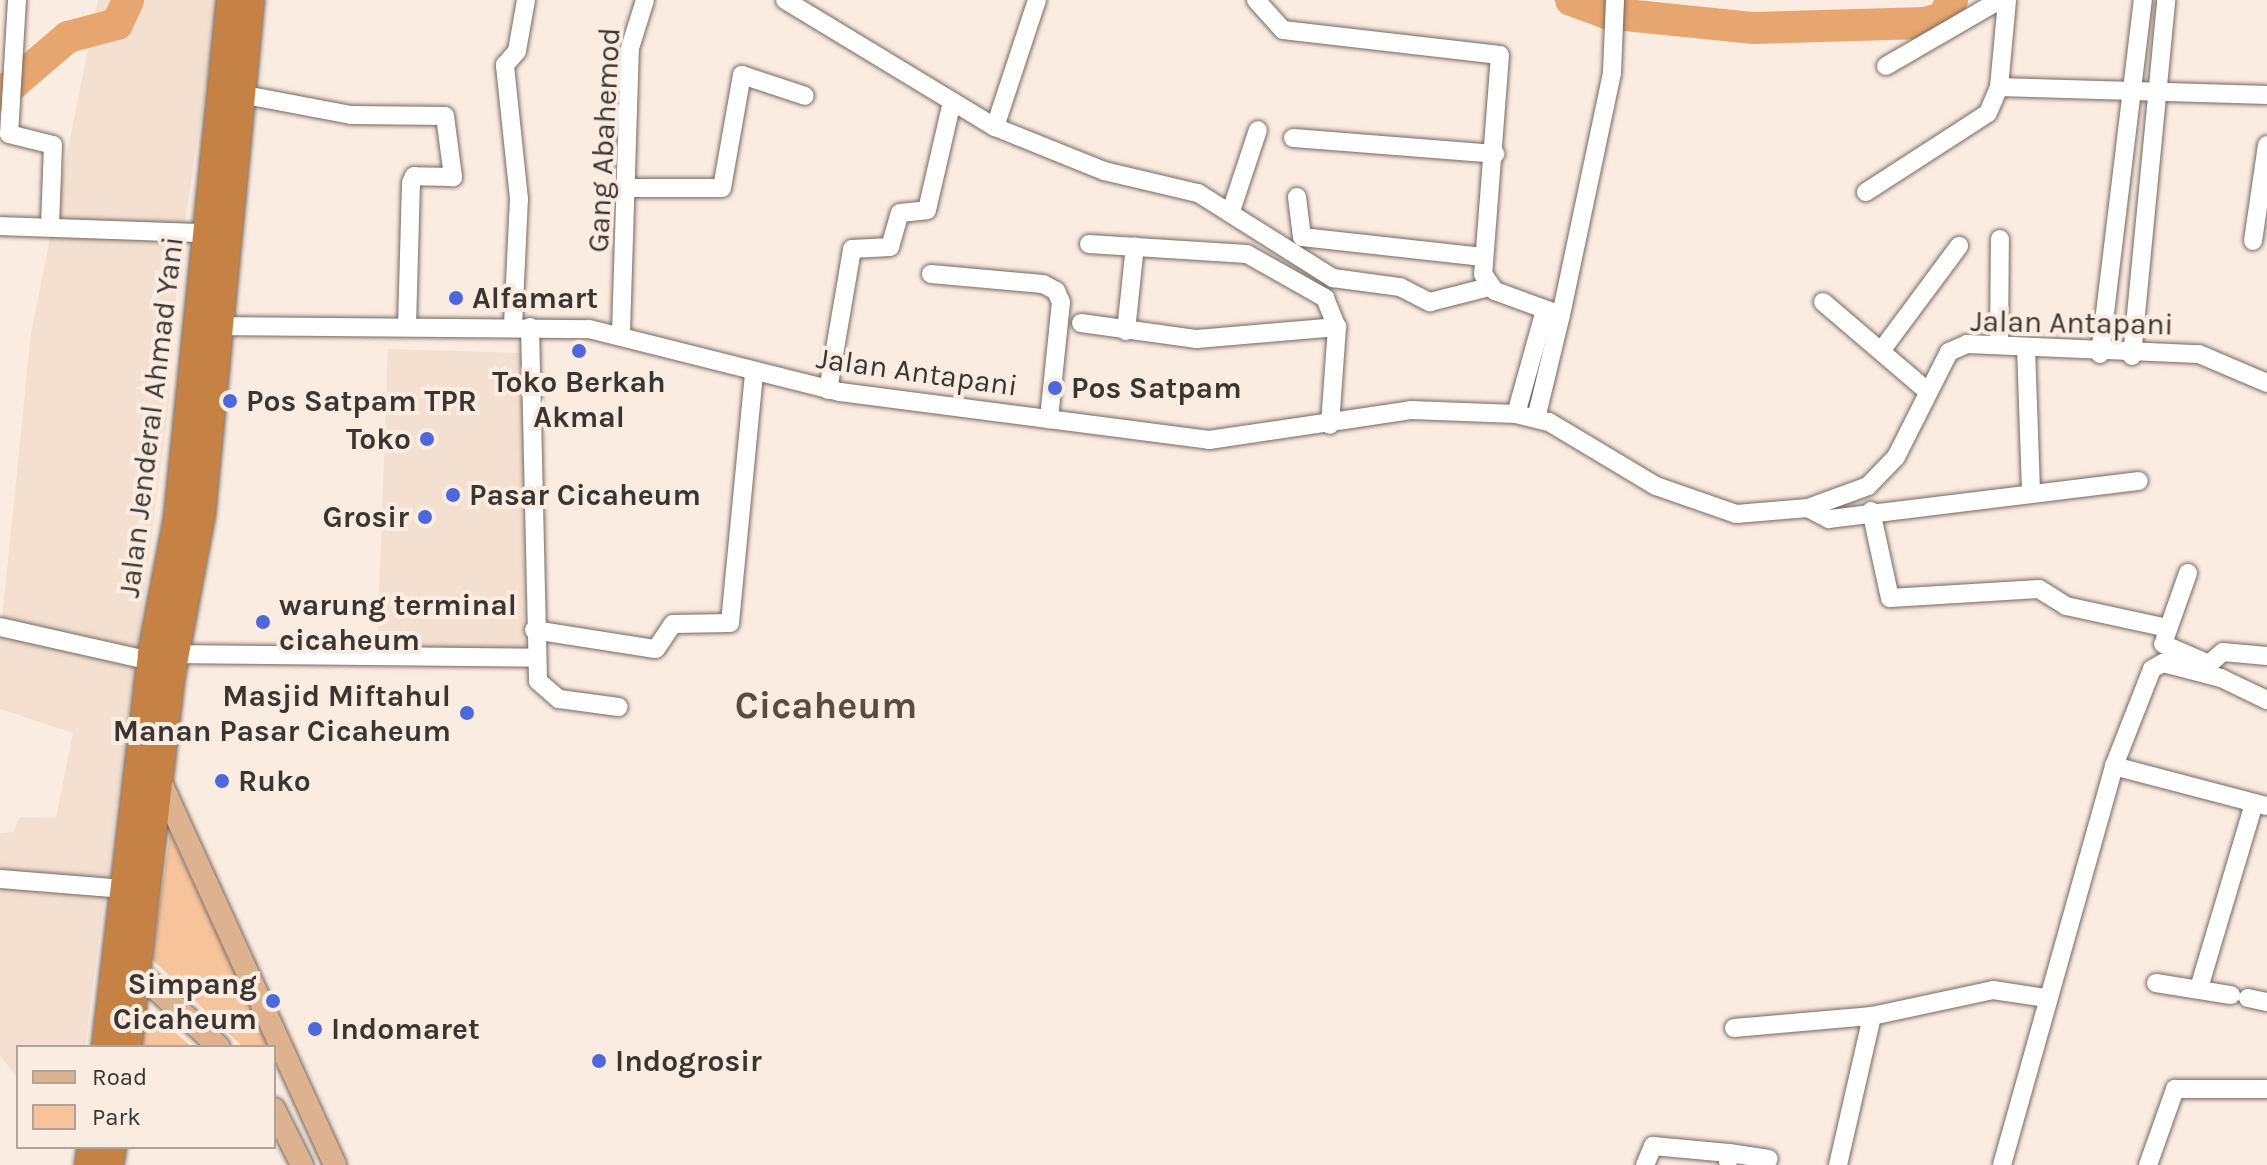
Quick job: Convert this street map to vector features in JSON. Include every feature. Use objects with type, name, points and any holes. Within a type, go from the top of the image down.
[{"type":"highway","name":"Jalan Jenderal Ahmad Yani","points":[[105,1045],[125,889],[163,658],[230,0]]},
{"type":"highway","name":"Jalan Jenderal Ahmad Yani","points":[[128,1045],[161,783],[163,658],[202,514],[216,326],[251,0]]},
{"type":"main road","points":[[161,783],[335,1165]]},
{"type":"main road","points":[[118,952],[217,1045]]},
{"type":"main road","points":[[276,1094],[297,1085]]},
{"type":"main road","points":[[276,1113],[302,1165]]},
{"type":"street","points":[[17,0],[8,104],[9,134],[53,145],[50,225]]},
{"type":"street","points":[[526,0],[517,51],[505,65],[519,199],[534,658],[542,688],[559,699],[618,707]]},
{"type":"street","name":"Gang Abahemod","points":[[621,332],[629,188],[630,48],[645,0]]},
{"type":"street","points":[[785,0],[995,127],[1078,162],[1178,184],[1232,208],[1271,243],[1333,278],[1400,287],[1430,302],[1489,287],[1553,312]]},
{"type":"street","points":[[995,127],[1037,0]]},
{"type":"street","points":[[1256,0],[1283,30],[1500,55],[1495,154],[1483,257],[1489,287]]},
{"type":"street","points":[[1536,418],[1553,312],[1612,72],[1615,0]]},
{"type":"street","points":[[1886,66],[2000,0]]},
{"type":"street","points":[[1866,192],[1984,119],[1999,87],[2007,0]]},
{"type":"street","points":[[2100,354],[2121,217],[2143,0]]},
{"type":"street","points":[[2132,356],[2141,218],[2160,88],[2166,0]]},
{"type":"street","points":[[629,188],[722,188],[742,75],[805,96]]},
{"type":"street","points":[[1999,87],[2160,88],[2267,95]]},
{"type":"street","points":[[240,94],[351,115],[445,116],[450,179],[411,179],[407,322]]},
{"type":"street","points":[[828,390],[852,249],[890,247],[900,213],[927,210],[952,102]]},
{"type":"street","points":[[1232,208],[1258,130]]},
{"type":"street","points":[[1293,138],[1495,154]]},
{"type":"street","points":[[2253,241],[2264,201],[2267,145]]},
{"type":"street","points":[[1297,197],[1302,237],[1483,257]]},
{"type":"street","points":[[2121,217],[2141,218]]},
{"type":"street","points":[[0,226],[50,225],[204,233]]},
{"type":"street","points":[[1999,344],[2000,239]]},
{"type":"street","points":[[1089,244],[1247,254],[1325,298],[1337,327],[1330,425]]},
{"type":"street","points":[[1126,331],[1135,246]]},
{"type":"street","points":[[1884,347],[1959,246]]},
{"type":"street","points":[[931,274],[1043,284],[1056,291],[1061,302],[1049,419]]},
{"type":"street","points":[[2109,281],[2137,283]]},
{"type":"street","points":[[1823,302],[1884,347],[1925,389]]},
{"type":"street","points":[[1516,414],[1553,312]]},
{"type":"street","name":"Jalan Antapani","points":[[216,326],[407,322],[621,332],[754,375],[828,390],[1209,440],[1429,409],[1516,414],[1536,418],[1656,486],[1724,513],[1808,508],[1868,486],[1884,472],[1925,389],[1949,352],[1999,344],[2132,356],[2199,354],[2267,383]]},
{"type":"street","points":[[1081,323],[1197,339],[1337,327]]},
{"type":"street","points":[[2026,347],[2031,490]]},
{"type":"street","points":[[534,630],[656,649],[673,624],[730,623],[754,375]]},
{"type":"street","points":[[1808,508],[1823,519],[2031,490],[2139,481]]},
{"type":"street","points":[[1871,511],[1890,598],[2039,589],[2066,606],[2166,636],[2209,664],[2223,652],[2267,656]]},
{"type":"street","points":[[2002,1165],[2046,998],[2114,766],[2160,664],[2166,636],[2188,573]]},
{"type":"street","points":[[0,627],[163,658],[534,658]]},
{"type":"street","points":[[2160,664],[2267,700]]},
{"type":"street","points":[[2114,766],[2260,804],[2199,988]]},
{"type":"street","points":[[0,879],[125,889]]},
{"type":"street","points":[[2156,983],[2267,1002]]},
{"type":"street","points":[[1734,1028],[1872,1016],[1993,990],[2046,998]]},
{"type":"street","points":[[1838,1165],[1872,1016]]},
{"type":"street","points":[[2148,1165],[2167,1099],[2185,1085],[2267,1089]]},
{"type":"street","points":[[1646,1157],[1769,1159]]},
{"type":"shaded area","points":[[98,0],[219,0],[178,267],[168,411],[85,1045],[16,1045],[16,1076],[0,1056],[0,833],[13,832],[20,817],[56,818],[73,733],[0,709],[0,639],[31,333]]},
{"type":"shaded area","name":"Pasar Cicaheum","points":[[388,349],[523,353],[525,651],[377,649]]},
{"type":"green space","points":[[170,833],[268,1045],[241,1045],[152,959]]},
{"type":"green space","points":[[145,1006],[190,1045],[138,1045]]},
{"type":"waterway","points":[[0,95],[68,37],[117,24],[128,0]]},
{"type":"waterway","points":[[1571,0],[1606,13],[1754,28],[1925,23],[1943,18],[1952,0]]},
{"type":"place","name":"Alfamart","points":[[456,298]]},
{"type":"place","name":"Toko Berkah Akmal","points":[[579,351]]},
{"type":"place","name":"Pos Satpam","points":[[1055,388]]},
{"type":"place","name":"Pos Satpam TPR","points":[[230,401]]},
{"type":"place","name":"Toko","points":[[427,439]]},
{"type":"place","name":"Pasar Cicaheum","points":[[453,495]]},
{"type":"place","name":"Grosir","points":[[425,517]]},
{"type":"place","name":"warung terminal cicaheum","points":[[263,622]]},
{"type":"place","name":"Masjid Miftahul Manan Pasar Cicaheum","points":[[467,713]]},
{"type":"place","name":"Ruko","points":[[222,781]]},
{"type":"place","name":"Simpang Cicaheum","points":[[273,1001]]},
{"type":"place","name":"Indomaret","points":[[315,1029]]},
{"type":"place","name":"Indogrosir","points":[[599,1061]]},
{"type":"district","name":"Cicaheum","points":[[826,706]]}]
